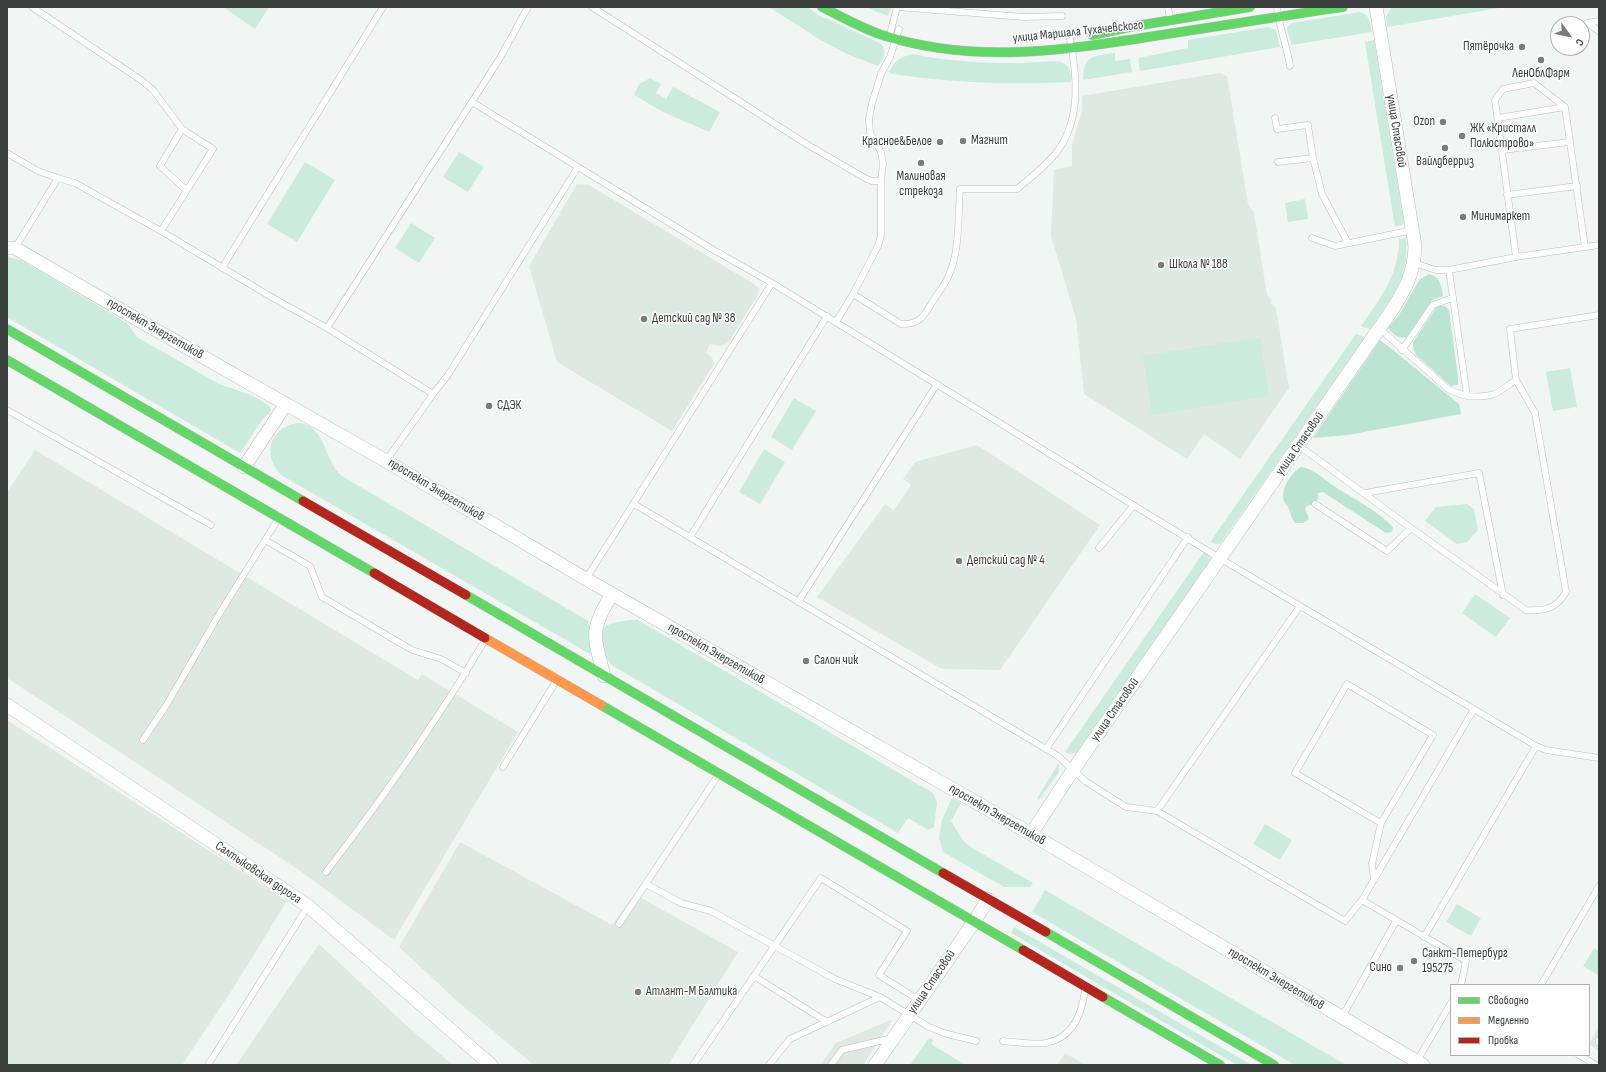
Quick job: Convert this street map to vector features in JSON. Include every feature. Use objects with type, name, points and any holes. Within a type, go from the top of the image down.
[{"type":"main road","name":"улица Маршала Тухачевского","points":[[822,7],[845,20],[893,39],[950,51],[1003,54],[1072,49],[1343,7]]},
{"type":"main road","name":"улица Маршала Тухачевского","points":[[921,36],[952,42],[1036,44],[1250,7]]},
{"type":"main road","points":[[7,329],[1274,1065]]},
{"type":"main road","points":[[7,360],[1220,1065]]},
{"type":"street","name":"улица Стасовой","points":[[1031,834],[1073,770],[1380,329],[1403,292],[1414,263],[1415,246],[1376,7]]},
{"type":"street","name":"проспект Энергетиков","points":[[11,248],[386,461],[586,579],[1031,834],[1420,1063]]},
{"type":"street","points":[[244,467],[286,404]]},
{"type":"street","points":[[604,676],[595,640],[595,617],[612,594]]},
{"type":"street","name":"Салтыковская дорога","points":[[7,705],[308,906],[491,1065]]},
{"type":"street","name":"улица Стасовой","points":[[875,1065],[974,922],[988,899]]},
{"type":"lane","points":[[32,7],[153,90],[182,129],[212,149],[161,231]]},
{"type":"lane","points":[[222,268],[383,7]]},
{"type":"lane","points":[[327,328],[500,58],[528,7]]},
{"type":"lane","points":[[592,7],[814,149],[865,178],[872,181],[881,181]]},
{"type":"lane","points":[[836,322],[853,294],[878,246],[881,234],[882,152],[870,133],[869,119],[872,103],[881,74],[890,57],[896,28],[897,7],[1024,17],[1062,16]]},
{"type":"lane","points":[[1168,7],[1172,34]]},
{"type":"lane","points":[[1277,7],[1278,17],[1288,50],[1290,66]]},
{"type":"lane","points":[[1599,21],[1587,23],[1599,31]]},
{"type":"lane","points":[[853,294],[901,324],[910,324],[919,321],[948,277],[955,256],[960,189],[1017,189],[1059,150],[1066,138],[1074,114],[1076,86],[1072,49],[1077,38]]},
{"type":"lane","points":[[1516,257],[1495,100],[1503,89],[1534,83],[1565,107],[1586,247]]},
{"type":"lane","points":[[472,102],[827,316],[1221,559],[1536,746],[1546,750],[1599,758]]},
{"type":"lane","points":[[1498,118],[1565,107]]},
{"type":"lane","points":[[1275,118],[1276,129],[1308,125],[1313,158],[1322,194],[1348,243]]},
{"type":"lane","points":[[182,129],[160,166],[186,190]]},
{"type":"lane","points":[[1502,150],[1570,142]]},
{"type":"lane","points":[[7,153],[38,171],[75,183],[161,231],[273,298],[327,328],[433,394]]},
{"type":"lane","points":[[1278,162],[1313,158]]},
{"type":"lane","points":[[386,461],[448,375],[578,166]]},
{"type":"lane","points":[[11,248],[58,178]]},
{"type":"lane","points":[[1507,195],[1577,186]]},
{"type":"lane","points":[[1312,238],[1335,246],[1413,230]]},
{"type":"lane","points":[[1414,263],[1436,270],[1449,270],[1516,257],[1599,245]]},
{"type":"lane","points":[[1449,270],[1467,396]]},
{"type":"lane","points":[[586,579],[772,283]]},
{"type":"lane","points":[[1402,350],[1433,305],[1452,298]]},
{"type":"lane","points":[[1298,445],[1503,595],[1526,610],[1538,611],[1556,605],[1566,592],[1535,414],[1516,380],[1510,329],[1599,315]]},
{"type":"lane","points":[[690,537],[827,316]]},
{"type":"lane","points":[[1380,329],[1448,389],[1457,394],[1467,396],[1492,395],[1516,380]]},
{"type":"lane","points":[[798,602],[937,384]]},
{"type":"lane","points":[[7,410],[211,525]]},
{"type":"lane","points":[[1365,493],[1479,473],[1503,595]]},
{"type":"lane","points":[[634,504],[1058,756],[1085,781],[1126,807],[1157,811],[1345,921],[1362,900],[1474,709]]},
{"type":"lane","points":[[1315,504],[1387,551],[1411,528]]},
{"type":"lane","points":[[1099,548],[1134,505]]},
{"type":"lane","points":[[143,740],[167,704],[213,624],[279,518]]},
{"type":"lane","points":[[1046,749],[1188,538]]},
{"type":"lane","points":[[265,540],[310,566],[322,597],[412,650],[441,658],[466,673]]},
{"type":"lane","points":[[1157,811],[1300,606]]},
{"type":"lane","points":[[326,872],[380,800],[466,673],[486,639]]},
{"type":"lane","points":[[503,767],[556,680]]},
{"type":"lane","points":[[1374,880],[1372,864],[1381,823],[1433,735],[1347,684],[1295,773],[1381,823]]},
{"type":"lane","points":[[1424,938],[1536,746]]},
{"type":"lane","points":[[620,924],[718,774]]},
{"type":"lane","points":[[693,1065],[821,878],[907,931],[879,975],[919,1000]]},
{"type":"lane","points":[[646,884],[681,902],[711,911],[835,979],[880,997],[929,1027],[946,1034],[976,1041]]},
{"type":"lane","points":[[1542,984],[1599,886]]},
{"type":"lane","points":[[1362,900],[1424,938],[1466,961],[1461,984]]},
{"type":"lane","points":[[208,1065],[308,906]]},
{"type":"lane","points":[[1342,1018],[1396,921]]},
{"type":"lane","points":[[754,976],[827,1022]]},
{"type":"lane","points":[[1003,1042],[1045,1043],[1060,1038],[1079,1017],[1086,987]]},
{"type":"lane","points":[[769,1065],[790,1039],[880,997]]},
{"type":"lane","points":[[1420,1063],[1450,1005]]},
{"type":"lane","points":[[831,1065],[842,1050],[894,1038]]},
{"type":"lane","points":[[1581,1056],[1596,1065]]},
{"type":"shaded area","name":"Школа № 188","points":[[1220,73],[1227,76],[1248,204],[1254,213],[1267,295],[1272,300],[1271,303],[1276,308],[1289,388],[1240,459],[1204,434],[1187,459],[1084,394],[1076,319],[1051,236],[1054,170],[1072,166],[1072,145],[1082,110],[1082,96]]},
{"type":"shaded area","name":"Детский сад № 38","points":[[577,184],[589,185],[754,284],[759,289],[758,295],[728,343],[719,346],[710,344],[706,352],[712,358],[714,364],[672,431],[557,362],[529,266]]},
{"type":"shaded area","name":"Детский сад № 4","points":[[977,445],[1100,525],[1000,670],[942,669],[817,597],[885,504],[894,510],[911,485],[903,479],[915,462]]},
{"type":"shaded area","points":[[35,450],[418,680],[422,674],[518,732],[394,940],[299,870],[7,678],[7,492]]},
{"type":"shaded area","points":[[7,720],[287,901],[234,987],[182,1065],[7,1065]]},
{"type":"shaded area","points":[[460,842],[612,925],[634,894],[738,952],[668,1065],[534,1065],[457,1001],[399,947]]},
{"type":"shaded area","points":[[319,944],[407,1026],[453,1065],[236,1065]]},
{"type":"shaded area","points":[[893,1019],[863,1065],[820,1065],[836,1043]]},
{"type":"shaded area","points":[[1599,1027],[1599,1051],[1590,1045]]},
{"type":"shaded area","points":[[1065,1053],[1086,1065],[1057,1065]]},
{"type":"green space","points":[[227,7],[269,7],[255,29],[226,9]]},
{"type":"green space","points":[[769,7],[807,7],[819,15],[880,43],[884,49],[883,57],[878,66],[847,54],[819,39]]},
{"type":"green space","points":[[865,7],[891,7],[888,16]]},
{"type":"green space","points":[[1392,7],[1505,7],[1387,27],[1386,17]]},
{"type":"green space","points":[[1360,12],[1368,17],[1372,32],[1292,45],[1287,30],[1288,26],[1292,23]]},
{"type":"green space","points":[[1268,27],[1276,30],[1280,47],[1140,71],[1138,58],[1188,48],[1188,40]]},
{"type":"green space","points":[[1374,40],[1404,224],[1395,227],[1365,42]]},
{"type":"green space","points":[[1115,53],[1115,61],[1130,59],[1132,72],[1083,80],[1083,72],[1087,61],[1095,56]]},
{"type":"green space","points":[[913,54],[940,59],[981,62],[1022,63],[1058,61],[1069,68],[1071,82],[982,82],[915,77],[893,74],[889,72],[898,60]]},
{"type":"green space","points":[[650,78],[661,84],[656,93],[666,99],[673,87],[720,112],[709,132],[663,112],[634,95],[639,84]]},
{"type":"green space","points":[[459,152],[484,167],[468,192],[443,177]]},
{"type":"green space","points":[[305,162],[335,180],[297,242],[267,224]]},
{"type":"green space","points":[[1305,199],[1308,219],[1288,222],[1285,203]]},
{"type":"green space","points":[[411,223],[435,238],[419,263],[395,248]]},
{"type":"green space","points":[[1406,238],[1405,265],[1402,276],[1392,297],[1370,329],[1361,326],[1375,306],[1392,275],[1396,264],[1399,239]]},
{"type":"green space","points":[[7,257],[21,260],[127,323],[137,337],[219,384],[251,395],[268,405],[271,411],[263,419],[240,453],[7,317]]},
{"type":"green space","points":[[1429,274],[1438,279],[1443,296],[1432,300],[1407,337],[1396,336],[1388,328],[1399,315],[1420,279]]},
{"type":"green space","points":[[1445,306],[1449,310],[1458,385],[1451,386],[1416,355],[1413,349],[1413,342],[1436,308]]},
{"type":"green space","points":[[1356,334],[1365,337],[1220,544],[1210,542]]},
{"type":"green space","points":[[1260,337],[1269,396],[1152,415],[1143,356]]},
{"type":"green space","points":[[1380,340],[1459,404],[1461,414],[1348,435],[1313,438]]},
{"type":"green space","points":[[1570,368],[1577,407],[1553,411],[1546,372]]},
{"type":"green space","points":[[794,398],[816,411],[792,450],[771,437]]},
{"type":"green space","points":[[297,423],[307,425],[314,429],[324,444],[331,462],[342,476],[588,621],[591,637],[590,654],[281,475],[275,467],[272,459],[270,451],[271,443],[280,431],[287,426]]},
{"type":"green space","points":[[764,449],[785,462],[760,504],[739,492]]},
{"type":"green space","points":[[1301,467],[1314,471],[1379,515],[1393,527],[1392,532],[1386,533],[1323,492],[1318,493],[1318,499],[1315,504],[1305,508],[1309,519],[1303,523],[1295,523],[1283,496],[1285,487],[1290,477]]},
{"type":"green space","points":[[1467,504],[1474,509],[1478,530],[1467,542],[1457,544],[1425,521],[1436,507]]},
{"type":"green space","points":[[1204,552],[1211,559],[1077,752],[1070,754],[1065,752]]},
{"type":"green space","points":[[1475,594],[1510,618],[1496,637],[1462,613]]},
{"type":"green space","points":[[631,620],[638,620],[933,793],[937,802],[934,827],[928,830],[908,818],[898,833],[613,666],[604,652],[601,635],[606,626]]},
{"type":"green space","points":[[1059,763],[1059,772],[1039,800],[1037,798]]},
{"type":"green space","points":[[952,798],[961,803],[951,821],[964,842],[1033,883],[1030,887],[1004,887],[943,852],[939,838],[942,820]]},
{"type":"green space","points":[[1265,824],[1292,840],[1280,860],[1253,844]]},
{"type":"green space","points":[[1045,890],[1346,1065],[1295,1065],[1032,912]]},
{"type":"green space","points":[[1457,904],[1481,918],[1471,936],[1446,922]]},
{"type":"green space","points":[[1014,927],[1252,1065],[1237,1065],[1011,933]]},
{"type":"green space","points":[[1594,948],[1599,951],[1599,976],[1583,966]]},
{"type":"green space","points":[[929,1038],[934,1040],[931,1044],[966,1065],[910,1065]]},
{"type":"traffic: fast","points":[[822,7],[859,26],[882,35],[917,44],[952,50],[987,52],[1056,50],[1091,46],[1343,7]]},
{"type":"traffic: fast","points":[[1092,35],[1130,27],[1250,7]]},
{"type":"traffic: fast","points":[[7,329],[303,501]]},
{"type":"traffic: fast","points":[[7,360],[374,573]]},
{"type":"traffic: fast","points":[[466,595],[943,873]]},
{"type":"traffic: fast","points":[[601,705],[1023,950]]},
{"type":"traffic: fast","points":[[1046,932],[1274,1065]]},
{"type":"traffic: fast","points":[[1103,997],[1220,1065]]},
{"type":"traffic: slow","points":[[485,638],[601,705]]},
{"type":"traffic: jam","points":[[303,501],[466,595]]},
{"type":"traffic: jam","points":[[374,573],[485,638]]},
{"type":"traffic: jam","points":[[943,873],[1046,932]]},
{"type":"traffic: jam","points":[[1023,950],[1103,997]]},
{"type":"place","name":"Пятёрочка","points":[[1522,47]]},
{"type":"place","name":"ЛенОблФарм","points":[[1541,60]]},
{"type":"place","name":"Ozon","points":[[1443,122]]},
{"type":"place","name":"ЖК «Кристалл Полюстрово»","points":[[1462,136]]},
{"type":"place","name":"Магнит","points":[[963,141]]},
{"type":"place","name":"Красное&Белое","points":[[940,142]]},
{"type":"place","name":"Вайлдберриз","points":[[1445,148]]},
{"type":"place","name":"Малиновая стрекоза","points":[[921,163]]},
{"type":"place","name":"Минимаркет","points":[[1463,217]]},
{"type":"place","name":"Школа № 188","points":[[1161,265]]},
{"type":"place","name":"Детский сад № 38","points":[[644,319]]},
{"type":"place","name":"СДЭК","points":[[489,406]]},
{"type":"place","name":"Детский сад № 4","points":[[959,561]]},
{"type":"place","name":"Салон чик","points":[[806,661]]},
{"type":"place","name":"Санкт-Петербург 195275","points":[[1414,961]]},
{"type":"place","name":"Сино","points":[[1400,968]]},
{"type":"place","name":"Атлант-М Балтика","points":[[638,992]]}]
